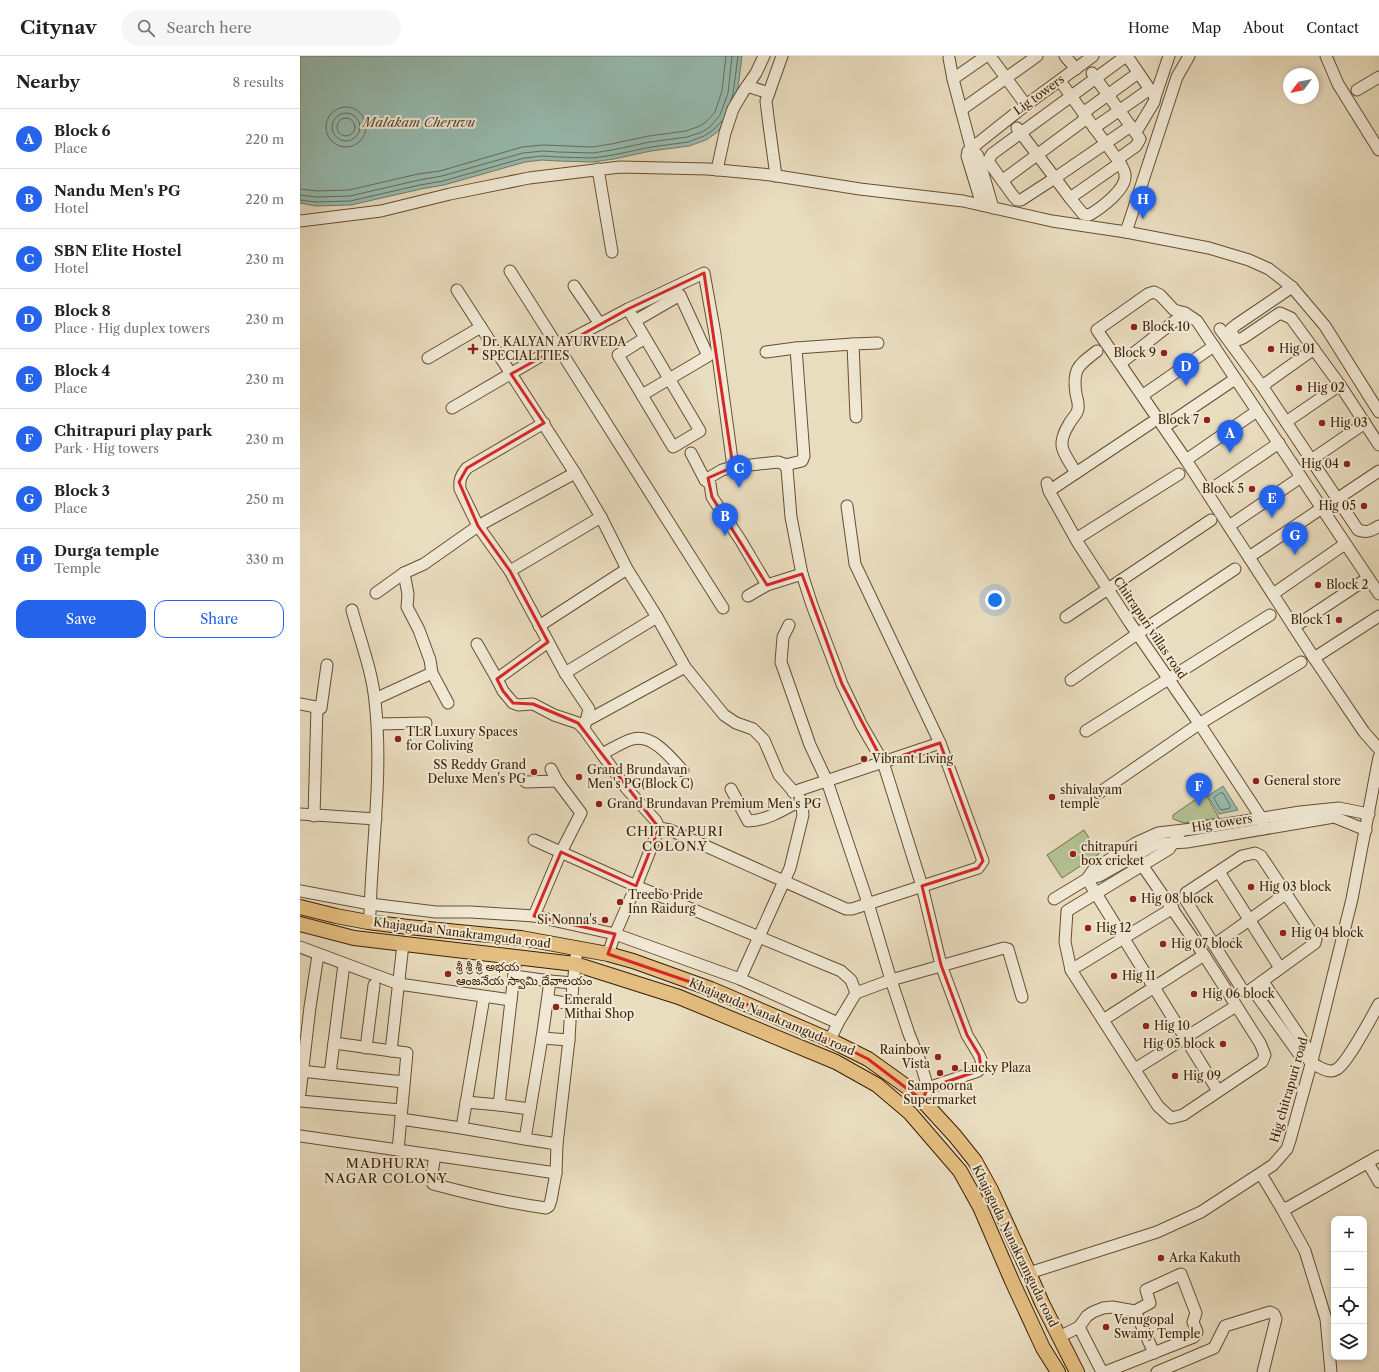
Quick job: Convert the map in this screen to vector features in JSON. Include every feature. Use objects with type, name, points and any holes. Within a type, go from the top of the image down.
[{"type":"main road","name":"Khajaguda Nanakramguda road","points":[[300,907],[368,922],[521,938],[608,954],[633,961],[711,990],[830,1040],[868,1059],[910,1088],[925,1094],[975,1161],[991,1190],[1042,1303],[1077,1372]]},
{"type":"main road","name":"Khajaguda Nanakramguda road","points":[[300,924],[354,938],[575,964],[680,997],[836,1062],[877,1085],[898,1101],[910,1113],[960,1171],[980,1207],[1043,1348],[1058,1372]]},
{"type":"street","points":[[717,170],[725,133],[733,109],[756,73],[764,56]]},
{"type":"street","points":[[776,176],[766,101],[782,56]]},
{"type":"street","points":[[962,110],[1037,56]]},
{"type":"street","points":[[1065,56],[1076,69]]},
{"type":"street","points":[[982,205],[967,156],[968,151],[975,151],[1026,106],[1093,56]]},
{"type":"street","points":[[1094,75],[1115,56]]},
{"type":"street","points":[[1127,56],[1152,93],[1154,102],[1133,129],[1106,144],[1021,200],[1017,200],[988,161],[992,154],[1019,130],[1069,93],[1094,75],[1127,56]]},
{"type":"street","points":[[1094,128],[1119,110],[1152,93],[1169,56]]},
{"type":"street","points":[[1126,232],[1177,77],[1189,56]]},
{"type":"street","points":[[1326,56],[1338,84],[1379,150]]},
{"type":"street","points":[[953,79],[991,57],[1026,106]]},
{"type":"street","points":[[949,58],[953,79],[962,110],[993,208]]},
{"type":"street","points":[[1003,180],[1038,155],[1085,116],[1108,94],[1138,73]]},
{"type":"street","points":[[1070,198],[1119,161],[1136,146],[1140,139],[1094,75]]},
{"type":"street","points":[[1357,90],[1379,77]]},
{"type":"street","points":[[1019,130],[1083,214],[1091,214],[1114,196],[1123,184],[1125,175],[1119,161],[1060,81]]},
{"type":"street","points":[[747,86],[769,93]]},
{"type":"street","name":"Lig towers","points":[[975,151],[1019,130]]},
{"type":"street","points":[[300,221],[381,211],[498,184],[620,167],[717,170],[776,176],[860,189],[963,201],[1052,221],[1126,232],[1209,248],[1249,260],[1269,269],[1292,288],[1325,326],[1379,412]]},
{"type":"street","points":[[598,169],[612,252]]},
{"type":"street","points":[[510,271],[722,608]]},
{"type":"street","points":[[452,408],[558,346],[628,309],[704,273],[715,334],[733,467]]},
{"type":"street","points":[[574,286],[600,324]]},
{"type":"street","points":[[1292,288],[1231,329],[1233,336],[1238,340],[1280,313],[1291,318],[1340,385],[1379,445]]},
{"type":"street","points":[[457,290],[544,423],[602,517],[627,569],[657,617],[685,667],[724,715],[753,729],[764,740],[779,775],[797,796],[803,815],[790,868],[740,979]]},
{"type":"street","points":[[1379,594],[1197,321],[1185,313],[1174,310],[1160,295],[1154,292],[1148,294],[1097,330],[1143,395],[1250,557],[1272,594],[1314,658],[1364,732],[1379,749]]},
{"type":"street","points":[[635,321],[680,295],[708,356],[642,395]]},
{"type":"street","points":[[628,309],[700,431],[673,447],[618,355],[645,338]]},
{"type":"street","points":[[1121,363],[1185,313]]},
{"type":"street","points":[[428,358],[481,327]]},
{"type":"street","points":[[1220,329],[1262,386],[1358,530],[1365,533],[1372,531],[1379,526]]},
{"type":"street","points":[[766,352],[796,348],[878,343]]},
{"type":"street","points":[[853,344],[856,417]]},
{"type":"street","points":[[1143,395],[1214,346]]},
{"type":"street","points":[[705,480],[722,470],[733,467],[778,462],[785,465],[802,461],[804,456],[796,348]]},
{"type":"street","points":[[1262,386],[1314,350]]},
{"type":"street","points":[[1097,351],[1078,365],[1076,392],[1079,406],[1077,413],[1062,436],[1061,445],[1076,473],[1151,423]]},
{"type":"street","points":[[1164,427],[1235,379]]},
{"type":"street","points":[[1286,422],[1340,385]]},
{"type":"street","points":[[1186,460],[1257,411]]},
{"type":"street","points":[[544,423],[467,468],[461,474],[459,482],[460,489],[478,526],[510,571],[565,673],[588,708],[585,725],[602,754],[627,789],[656,821],[659,828],[608,954]]},
{"type":"street","points":[[1311,460],[1365,423]]},
{"type":"street","points":[[1207,492],[1279,443]]},
{"type":"street","points":[[691,453],[705,480],[710,484],[712,497],[741,541],[767,585]]},
{"type":"street","points":[[785,465],[787,469],[790,517],[802,574],[812,605],[842,684],[861,724],[883,762],[922,886],[941,965],[967,1035],[982,1062],[978,1071],[925,1094],[920,1061],[909,1034],[891,980],[868,903],[827,781],[810,745],[781,662],[783,637],[789,625]]},
{"type":"street","points":[[1337,500],[1379,471]]},
{"type":"street","points":[[376,593],[404,573],[424,564],[478,526],[575,473]]},
{"type":"street","name":"Chitrapuri villas road","points":[[1076,473],[1048,487],[1076,539],[1107,588],[1239,783],[1263,824]]},
{"type":"street","points":[[1076,539],[1179,474]]},
{"type":"street","points":[[1229,526],[1301,477]]},
{"type":"street","points":[[659,828],[670,830],[846,909],[852,909],[978,868],[983,861],[940,743],[855,564],[848,506]]},
{"type":"street","points":[[1250,557],[1322,508]]},
{"type":"street","points":[[510,571],[602,517]]},
{"type":"street","points":[[1066,617],[1107,588],[1211,520]]},
{"type":"street","points":[[1272,594],[1345,544]]},
{"type":"street","points":[[539,626],[627,569]]},
{"type":"street","points":[[1071,680],[1235,569]]},
{"type":"street","points":[[404,573],[408,594],[407,607],[419,630],[430,660],[432,673],[448,703]]},
{"type":"street","points":[[748,596],[767,585],[802,574]]},
{"type":"street","points":[[1294,626],[1368,578]]},
{"type":"street","points":[[352,610],[365,652],[375,699],[378,724],[379,751],[376,819],[368,922]]},
{"type":"street","points":[[1086,731],[1270,615]]},
{"type":"street","points":[[1314,658],[1379,616]]},
{"type":"street","points":[[565,673],[657,617]]},
{"type":"street","points":[[497,679],[548,642]]},
{"type":"street","points":[[477,644],[503,691],[513,703],[518,705],[533,704],[554,715],[585,725],[685,667]]},
{"type":"street","points":[[1099,793],[1199,724],[1301,662]]},
{"type":"street","points":[[300,704],[321,708],[327,665]]},
{"type":"street","points":[[375,699],[432,673]]},
{"type":"street","points":[[314,816],[317,707]]},
{"type":"street","points":[[378,724],[426,723]]},
{"type":"street","points":[[602,754],[632,739],[647,740],[668,755],[682,771]]},
{"type":"street","points":[[731,789],[748,821],[756,821],[783,810],[797,796],[827,781],[940,743]]},
{"type":"street","name":"Hig chitrapuri road","points":[[1029,1273],[1174,1225],[1201,1212],[1262,1174],[1274,1165],[1287,1149],[1308,1060],[1352,899],[1379,757]]},
{"type":"street","points":[[534,916],[561,852],[581,812],[557,781],[551,769]]},
{"type":"street","points":[[526,782],[557,781]]},
{"type":"street","points":[[1054,899],[1087,879],[1094,869],[1136,843],[1158,833],[1263,824],[1339,808],[1369,814]]},
{"type":"street","points":[[300,814],[376,819]]},
{"type":"street","name":"Hig towers","points":[[1087,879],[1099,876],[1156,844],[1187,842],[1263,824],[1334,817],[1366,830]]},
{"type":"street","points":[[1142,865],[1204,955],[1260,1043],[1265,1055],[1262,1062],[1183,1115],[1171,1118],[1158,1106],[1071,970],[1065,942],[1067,910],[1096,893],[1142,865],[1169,849],[1181,831]]},
{"type":"street","points":[[534,840],[636,886],[841,971],[851,980],[856,994]]},
{"type":"street","points":[[1258,987],[1280,968],[1315,943],[1316,939],[1287,893],[1261,856],[1255,853],[1242,856],[1186,893],[1185,896],[1185,899],[1242,989],[1249,991],[1258,987],[1266,986],[1306,1046],[1308,1060],[1329,1071],[1336,1070],[1344,1062],[1379,1004]]},
{"type":"street","points":[[1219,872],[1280,968]]},
{"type":"street","points":[[1087,879],[1218,1091]]},
{"type":"street","points":[[300,891],[370,904],[436,912],[471,912],[534,916],[615,934],[740,979],[838,1023]]},
{"type":"street","points":[[1214,945],[1287,893]]},
{"type":"street","points":[[1071,970],[1172,908]]},
{"type":"street","points":[[391,1051],[403,944]]},
{"type":"street","points":[[300,948],[399,984],[511,1000]]},
{"type":"street","points":[[435,1155],[431,1180],[433,1184],[477,1196],[546,1208],[549,1206],[556,1173],[557,1144],[569,1040],[577,948]]},
{"type":"street","points":[[830,1040],[838,1023],[856,994],[891,980],[1004,948],[1008,949],[1022,997]]},
{"type":"street","points":[[300,1093],[301,1071],[318,955]]},
{"type":"street","points":[[1103,1020],[1204,955]]},
{"type":"street","points":[[499,1105],[516,956]]},
{"type":"street","points":[[330,1074],[344,964]]},
{"type":"street","points":[[514,976],[573,983]]},
{"type":"street","points":[[525,1139],[550,981]]},
{"type":"street","points":[[366,1048],[374,985]]},
{"type":"street","points":[[463,1122],[484,997]]},
{"type":"street","points":[[548,1000],[571,1004]]},
{"type":"street","points":[[1134,1069],[1236,1006]]},
{"type":"street","points":[[542,1038],[569,1040]]},
{"type":"street","points":[[334,1043],[407,1053],[398,1150]]},
{"type":"street","points":[[301,1071],[404,1082]]},
{"type":"street","points":[[300,1101],[401,1115],[461,1128],[557,1144]]},
{"type":"street","points":[[466,1102],[530,1109]]},
{"type":"street","points":[[300,1136],[556,1173]]},
{"type":"street","points":[[1282,1209],[1289,1207],[1379,1156]]},
{"type":"street","points":[[1368,1163],[1379,1182]]},
{"type":"street","points":[[1262,1174],[1305,1251],[1326,1319],[1331,1372]]},
{"type":"street","points":[[1059,1337],[1079,1327],[1087,1316],[1103,1308],[1112,1307],[1135,1311],[1150,1303],[1146,1290],[1181,1274],[1196,1313],[1193,1322],[1197,1332],[1194,1337],[1105,1372]]},
{"type":"street","points":[[1135,1311],[1154,1352]]},
{"type":"street","points":[[1157,1372],[1214,1348],[1225,1326],[1270,1312],[1274,1314],[1276,1319],[1263,1372]]},
{"type":"street","points":[[1079,1327],[1102,1372]]},
{"type":"highlighted area","points":[[704,273],[733,467],[708,478],[712,497],[767,585],[802,574],[842,684],[883,762],[940,743],[979,849],[983,861],[978,868],[922,886],[941,965],[967,1035],[979,1055],[981,1067],[978,1071],[928,1088],[922,1100],[868,1059],[830,1040],[711,989],[608,954],[615,934],[534,916],[561,852],[636,886],[659,828],[578,723],[533,704],[513,703],[503,691],[497,679],[548,642],[510,571],[478,526],[459,482],[467,468],[544,423],[511,374],[628,309]]},
{"type":"green space","points":[[1205,793],[1219,818],[1184,823],[1173,819],[1173,815]]},
{"type":"green space","name":"chitrapuri box cricket","points":[[1084,830],[1099,854],[1062,878],[1047,855]]},
{"type":"water","name":"Malakam Cheruvu","points":[[300,56],[742,56],[737,95],[728,120],[716,133],[706,140],[689,146],[651,151],[593,162],[542,160],[525,162],[444,185],[351,205],[316,206],[300,203]]},
{"type":"water","points":[[1223,786],[1238,810],[1219,814],[1208,796]]},
{"type":"place","name":"Durga temple","points":[[1143,219]]},
{"type":"place","name":"Block 10","points":[[1134,327]]},
{"type":"place","name":"Dr. KALYAN AYURVEDA SPECIALITIES","points":[[473,349]]},
{"type":"place","name":"Hig 01","points":[[1271,349]]},
{"type":"place","name":"Block 9","points":[[1164,353]]},
{"type":"place","name":"Block 8","points":[[1186,386]]},
{"type":"place","name":"Hig 02","points":[[1299,388]]},
{"type":"place","name":"Block 7","points":[[1207,420]]},
{"type":"place","name":"Hig 03","points":[[1322,423]]},
{"type":"place","name":"Block 6","points":[[1230,453]]},
{"type":"place","name":"Hig 04","points":[[1347,464]]},
{"type":"place","name":"SBN Elite Hostel","points":[[739,488]]},
{"type":"place","name":"Block 5","points":[[1252,489]]},
{"type":"place","name":"Hig 05","points":[[1364,506]]},
{"type":"place","name":"Block 4","points":[[1272,518]]},
{"type":"place","name":"Nandu Men's PG","points":[[725,536]]},
{"type":"place","name":"Block 3","points":[[1295,555]]},
{"type":"place","name":"Block 2","points":[[1318,585]]},
{"type":"place","name":"Block 1","points":[[1339,620]]},
{"type":"place","name":"TLR Luxury Spaces for Coliving","points":[[398,739]]},
{"type":"place","name":"Vibrant Living","points":[[864,759]]},
{"type":"place","name":"SS Reddy Grand Deluxe Men's PG","points":[[534,772]]},
{"type":"place","name":"Grand Brundavan Men's PG(Block C)","points":[[579,777]]},
{"type":"place","name":"General store","points":[[1256,781]]},
{"type":"place","name":"shivalayam temple","points":[[1052,797]]},
{"type":"place","name":"Grand Brundavan Premium Men's PG","points":[[599,804]]},
{"type":"place","name":"Chitrapuri play park","points":[[1199,806]]},
{"type":"place","name":"chitrapuri box cricket","points":[[1073,854]]},
{"type":"place","name":"Hig 03 block","points":[[1251,887]]},
{"type":"place","name":"Hig 08 block","points":[[1133,899]]},
{"type":"place","name":"Treebo Pride Inn Raidurg","points":[[620,902]]},
{"type":"place","name":"Si Nonna's","points":[[605,920]]},
{"type":"place","name":"Hig 12","points":[[1088,928]]},
{"type":"place","name":"Hig 04 block","points":[[1283,933]]},
{"type":"place","name":"Hig 07 block","points":[[1163,944]]},
{"type":"place","name":"శ్రీ శ్రీ శ్రీ అభయ ఆంజనేయ స్వామి దేవాలయం","points":[[448,974]]},
{"type":"place","name":"Hig 11","points":[[1114,976]]},
{"type":"place","name":"Hig 06 block","points":[[1194,994]]},
{"type":"place","name":"Emerald Mithai Shop","points":[[556,1007]]},
{"type":"place","name":"Hig 10","points":[[1146,1026]]},
{"type":"place","name":"Hig 05 block","points":[[1223,1044]]},
{"type":"place","name":"Rainbow Vista","points":[[938,1057]]},
{"type":"place","name":"Lucky Plaza","points":[[955,1068]]},
{"type":"place","name":"Sampoorna Supermarket","points":[[940,1073]]},
{"type":"place","name":"Hig 09","points":[[1175,1076]]},
{"type":"place","name":"Arka Kakuth","points":[[1161,1258]]},
{"type":"place","name":"Venugopal Swamy Temple","points":[[1106,1327]]},
{"type":"district","name":"CHITRAPURI COLONY","points":[[675,838]]},
{"type":"district","name":"MADHURA NAGAR COLONY","points":[[386,1170]]}]
